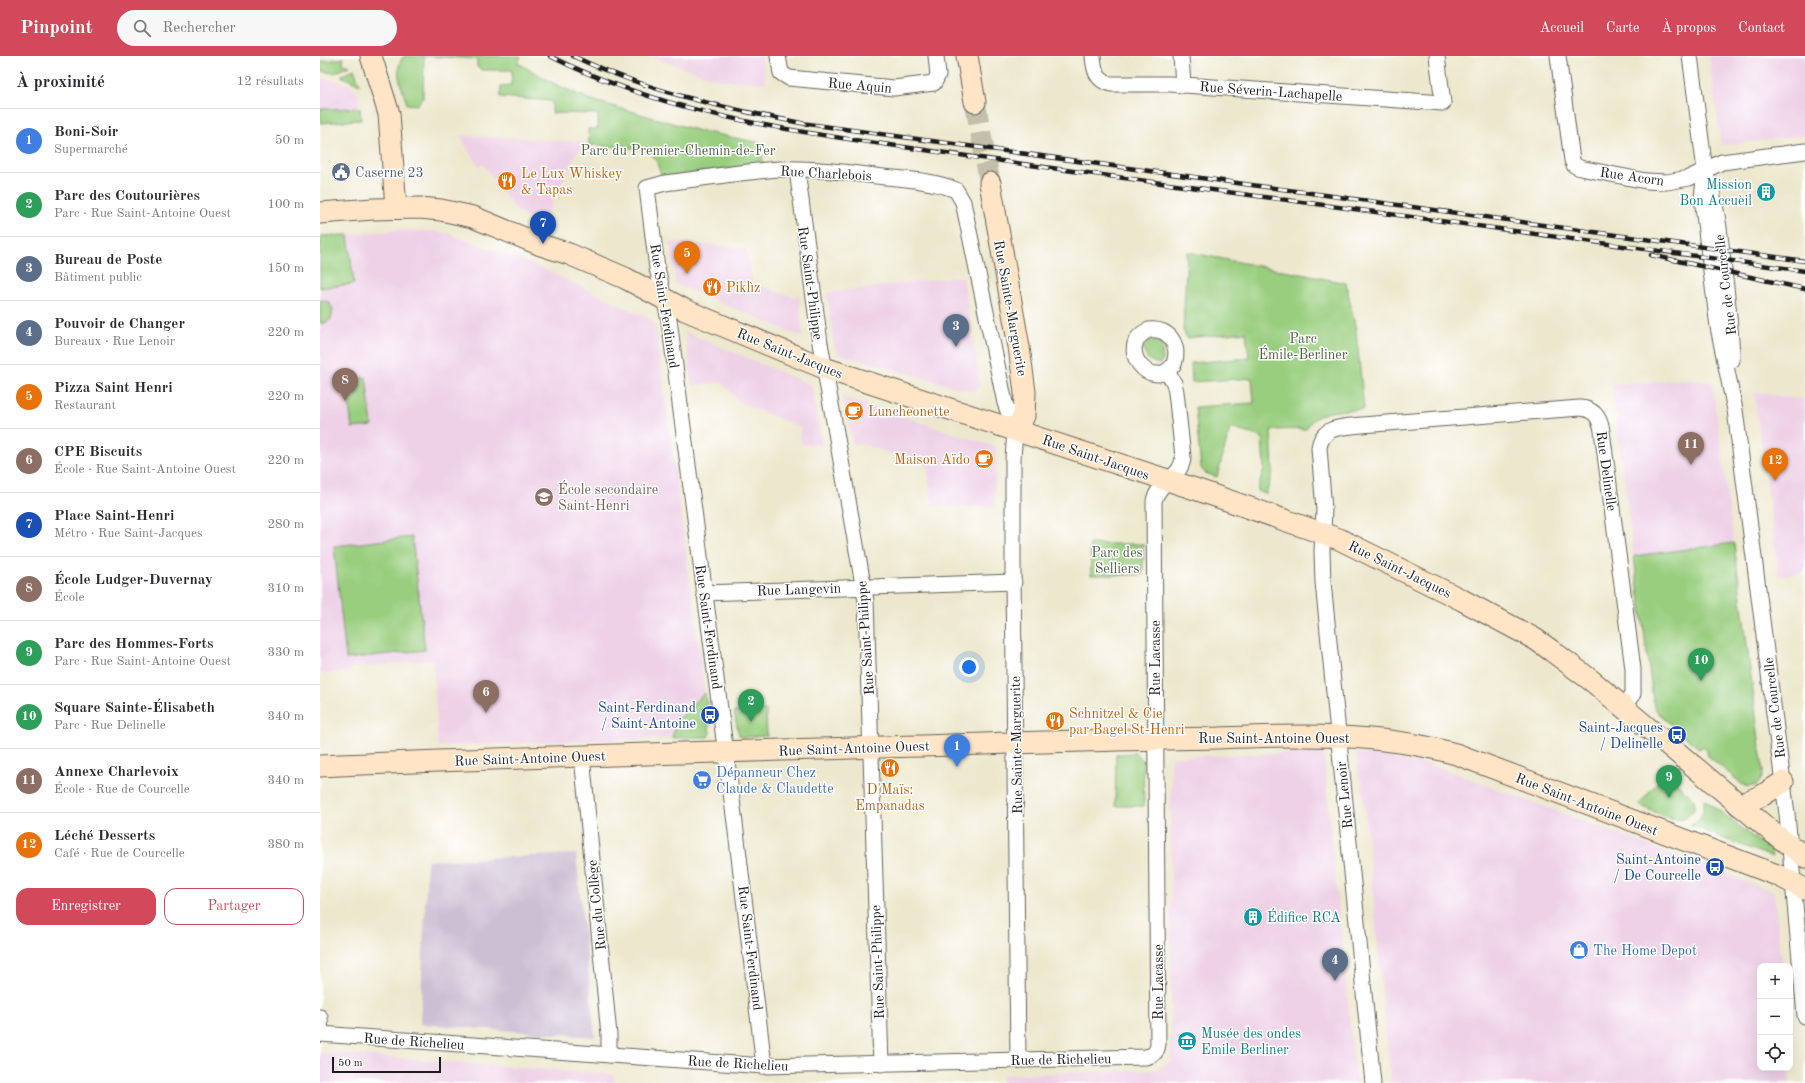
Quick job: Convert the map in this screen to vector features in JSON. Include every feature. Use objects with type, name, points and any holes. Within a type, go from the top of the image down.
[{"type":"main road","points":[[371,56],[389,114],[396,208]]},
{"type":"main road","points":[[967,56],[975,102]]},
{"type":"main road","name":"Rue Sainte-Marguerite","points":[[990,184],[1025,392],[1024,416],[1015,430]]},
{"type":"main road","name":"Rue Saint-Jacques","points":[[320,213],[396,208],[430,208],[473,217],[541,245],[569,254],[625,278],[664,299],[714,322],[824,368],[1323,532],[1462,600],[1535,639],[1572,665],[1739,805],[1798,852]]},
{"type":"main road","name":"Rue Saint-Antoine Ouest","points":[[320,766],[582,756],[1015,743],[1338,736],[1420,745],[1456,754],[1777,875],[1800,886]]},
{"type":"main road","points":[[1739,805],[1763,795],[1783,782]]},
{"type":"street","name":"Rue Aquin","points":[[778,56],[781,73],[784,76],[796,79],[894,88],[931,84],[936,81],[938,72],[936,56]]},
{"type":"street","name":"Rue Séverin-Lachapelle","points":[[1093,56],[1095,72],[1100,79],[1111,84],[1183,85],[1443,104],[1437,56]]},
{"type":"street","points":[[1181,56],[1183,85]]},
{"type":"street","name":"Rue Acorn","points":[[1558,56],[1572,160],[1574,165],[1580,168],[1660,183],[1682,180],[1722,162],[1805,151]]},
{"type":"street","name":"Rue de Courcelle","points":[[1690,56],[1704,170],[1702,198],[1718,327],[1734,401],[1783,782],[1798,852],[1805,1016]]},
{"type":"street","name":"Rue Charlebois","points":[[647,188],[665,183],[780,169],[902,178],[956,190]]},
{"type":"street","name":"Rue Saint-Philippe","points":[[797,170],[812,295],[866,602],[881,1064]]},
{"type":"street","name":"Rue Saint-Ferdinand","points":[[647,188],[658,268],[669,320],[726,752],[764,1066]]},
{"type":"street","name":"Rue Sainte-Marguerite","points":[[956,190],[962,202],[1005,403],[1015,430],[1013,459],[1018,1060]]},
{"type":"street","name":"Rue Lacasse","points":[[1155,1053],[1158,1044],[1154,500],[1159,489],[1182,467],[1184,450],[1176,388],[1167,372]]},
{"type":"street","name":"Rue Delinelle","points":[[1323,436],[1333,428],[1362,425],[1580,408],[1589,409],[1595,413],[1602,431],[1633,669],[1633,694],[1623,707]]},
{"type":"street","name":"Rue Lenoir","points":[[1323,436],[1319,448],[1324,510],[1323,582],[1373,1083]]},
{"type":"street","name":"Rue Langevin","points":[[704,593],[864,586],[1014,582]]},
{"type":"street","name":"Rue du Collège","points":[[582,756],[609,1035],[609,1055]]},
{"type":"street","points":[[320,1017],[320,1034]]},
{"type":"street","name":"Rue de Richelieu","points":[[320,1034],[764,1066],[1145,1057],[1155,1053]]},
{"type":"shaded area","points":[[648,56],[761,56],[766,83],[721,80]]},
{"type":"shaded area","points":[[1709,56],[1805,56],[1805,135],[1723,145],[1721,144]]},
{"type":"shaded area","points":[[320,74],[321,78],[348,84],[358,94],[360,108],[320,109]]},
{"type":"shaded area","points":[[459,135],[586,142],[586,147],[580,149],[576,154],[542,224],[541,223],[539,226],[515,209],[483,164],[479,167]]},
{"type":"shaded area","name":"École secondaire Saint-Henri","points":[[401,230],[430,231],[449,234],[541,268],[650,319],[655,324],[705,693],[680,718],[672,738],[438,746],[433,660],[351,668],[351,671],[320,674],[320,288],[354,284],[348,235]]},
{"type":"shaded area","points":[[670,242],[746,248],[753,284],[794,297],[799,296],[803,337],[676,284]]},
{"type":"shaded area","points":[[963,276],[980,386],[973,392],[840,354],[835,348],[827,293]]},
{"type":"shaded area","points":[[685,332],[811,385],[822,444],[801,444],[800,427],[741,403],[721,382],[692,386]]},
{"type":"shaded area","points":[[1683,379],[1712,382],[1734,543],[1634,556],[1612,385]]},
{"type":"shaded area","points":[[1754,392],[1805,400],[1805,572],[1779,576]]},
{"type":"shaded area","points":[[842,397],[996,447],[994,507],[932,506],[927,465],[863,444],[853,444]]},
{"type":"shaded area","name":"Édifice RCA","points":[[1323,752],[1356,1083],[1002,1083],[1002,1075],[1156,1070],[1171,1061],[1171,757]]},
{"type":"shaded area","points":[[1356,752],[1431,765],[1774,892],[1782,963],[1757,963],[1757,1071],[1789,1071],[1790,1083],[1391,1083],[1362,780],[1359,780]]},
{"type":"shaded area","points":[[576,854],[595,1037],[420,1024],[427,861]]},
{"type":"shaded area","points":[[320,1052],[614,1075],[613,1083],[320,1083]]},
{"type":"green space","points":[[404,56],[424,56],[423,97],[417,105],[407,104],[401,86],[399,67]]},
{"type":"green space","name":"Parc du Premier-Chemin-de-Fer","points":[[424,56],[521,56],[518,63],[557,85],[591,100],[700,131],[761,143],[763,164],[662,177],[656,161],[646,149],[589,145],[588,129],[598,129],[598,114],[552,113],[552,101],[500,97],[501,86],[511,85],[512,70],[482,70],[477,67],[477,59]]},
{"type":"green space","points":[[344,58],[343,64],[350,66],[334,73],[320,71],[320,62]]},
{"type":"green space","points":[[354,69],[360,85],[341,76]]},
{"type":"green space","points":[[360,108],[361,120],[320,123],[320,109]]},
{"type":"green space","points":[[348,235],[354,284],[320,288],[320,236]]},
{"type":"green space","name":"Parc Émile-Berliner","points":[[1187,252],[1346,283],[1356,330],[1364,409],[1324,414],[1311,422],[1306,429],[1271,430],[1273,471],[1266,494],[1257,491],[1264,469],[1262,437],[1230,428],[1217,477],[1205,473],[1201,468],[1195,407],[1254,403],[1252,378],[1192,382],[1191,363],[1249,358],[1246,332],[1187,338],[1183,330]]},
{"type":"green space","points":[[320,300],[329,302],[333,310],[331,319],[325,323],[320,323]]},
{"type":"green space","points":[[1152,339],[1161,341],[1163,361],[1159,364],[1147,358],[1144,350],[1144,346]]},
{"type":"green space","points":[[366,377],[372,426],[352,428],[346,380]]},
{"type":"green space","points":[[412,537],[425,650],[346,659],[334,546]]},
{"type":"green space","points":[[1734,543],[1763,771],[1760,782],[1751,787],[1743,785],[1706,754],[1708,751],[1702,746],[1700,749],[1660,715],[1654,707],[1634,556]]},
{"type":"green space","name":"Parc des Selliers","points":[[1090,544],[1143,544],[1143,575],[1091,575]]},
{"type":"green space","points":[[705,693],[710,733],[708,737],[672,738],[674,731],[684,713]]},
{"type":"green space","points":[[766,710],[767,736],[742,737],[739,735],[734,712]]},
{"type":"green space","points":[[1136,753],[1143,760],[1144,806],[1115,806],[1116,754]]},
{"type":"green space","points":[[1665,773],[1694,799],[1694,809],[1689,815],[1683,818],[1676,819],[1668,817],[1639,805]]},
{"type":"green space","points":[[1704,799],[1771,851],[1772,857],[1689,825],[1697,822],[1699,819],[1703,812]]},
{"type":"tunnel","points":[[975,102],[990,183]]},
{"type":"railway","points":[[550,56],[630,90],[671,103],[713,114],[797,131],[1007,162],[1805,271]]},
{"type":"railway","points":[[573,56],[628,79],[657,89],[743,111],[801,123],[1805,261]]},
{"type":"railway","points":[[1651,255],[1805,289]]},
{"type":"place","name":"Caserne 23","points":[[341,172]]},
{"type":"place","name":"Le Lux Whiskey & Tapas","points":[[507,181]]},
{"type":"place","name":"Mission Bon Accuèil","points":[[1766,192]]},
{"type":"place","name":"Place Saint-Henri","points":[[543,244]]},
{"type":"place","name":"Pizza Saint Henri","points":[[687,274]]},
{"type":"place","name":"Piklìz","points":[[712,287]]},
{"type":"place","name":"Bureau de Poste","points":[[956,347]]},
{"type":"place","name":"École Ludger-Duvernay","points":[[345,401]]},
{"type":"place","name":"Luncheonette","points":[[854,411]]},
{"type":"place","name":"Maison Aïdo","points":[[984,459]]},
{"type":"place","name":"Annexe Charlevoix","points":[[1691,465]]},
{"type":"place","name":"Léché Desserts","points":[[1775,481]]},
{"type":"place","name":"École secondaire Saint-Henri","points":[[544,497]]},
{"type":"place","name":"Square Sainte-Élisabeth","points":[[1701,681]]},
{"type":"place","name":"CPE Biscuits","points":[[486,713]]},
{"type":"place","name":"Saint-Ferdinand / Saint-Antoine","points":[[710,715]]},
{"type":"place","name":"Schnitzel & Cie par Bagel St-Henri","points":[[1055,721]]},
{"type":"place","name":"Parc des Coutourières","points":[[751,722]]},
{"type":"place","name":"Saint-Jacques / Delinelle","points":[[1677,735]]},
{"type":"place","name":"Boni-Soir","points":[[957,767]]},
{"type":"place","name":"D'Maïs: Empanadas","points":[[890,768]]},
{"type":"place","name":"Dépanneur Chez Claude & Claudette","points":[[702,780]]},
{"type":"place","name":"Parc des Hommes-Forts","points":[[1669,798]]},
{"type":"place","name":"Saint-Antoine / De Courcelle","points":[[1715,867]]},
{"type":"place","name":"Édifice RCA","points":[[1253,917]]},
{"type":"place","name":"The Home Depot","points":[[1579,950]]},
{"type":"place","name":"Pouvoir de Changer","points":[[1335,981]]},
{"type":"place","name":"Musée des ondes Emile Berliner","points":[[1187,1041]]}]
